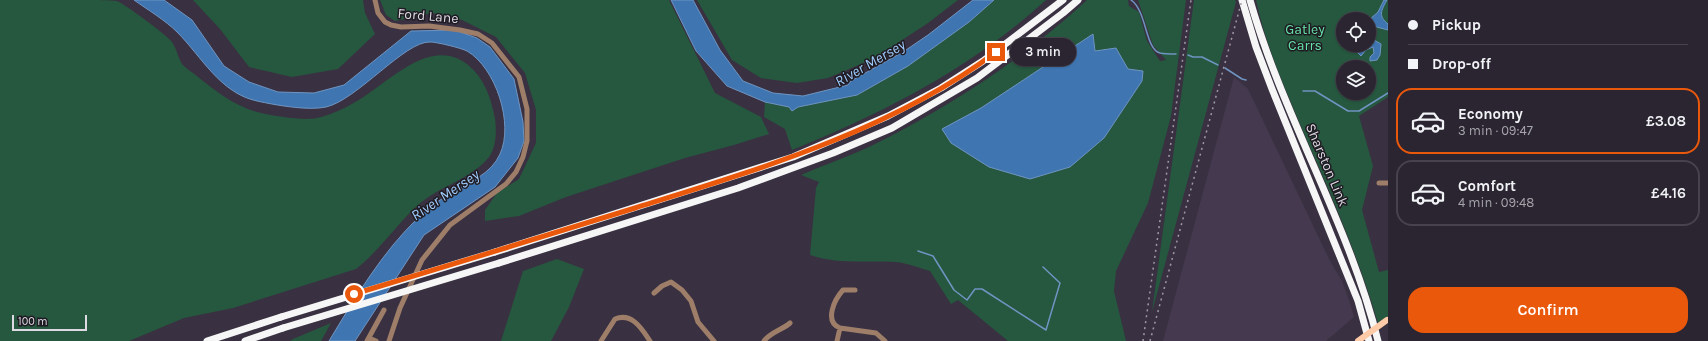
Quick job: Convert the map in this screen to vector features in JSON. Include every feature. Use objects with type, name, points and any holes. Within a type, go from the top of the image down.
[{"type":"highway","points":[[245,341],[738,188],[833,153],[892,128],[977,78],[1078,0]]},
{"type":"highway","name":"Sharston Link","points":[[1242,0],[1256,47],[1358,301],[1370,341]]},
{"type":"highway","name":"Sharston Link","points":[[1250,0],[1264,48],[1279,87],[1346,245],[1366,298],[1378,341]]},
{"type":"highway","points":[[207,341],[281,316],[495,252],[785,160],[888,116],[941,88],[983,61],[1060,2]]},
{"type":"main road","points":[[1358,341],[1387,320]]},
{"type":"street","name":"Ford Lane","points":[[375,0],[378,13],[385,22],[391,26],[429,26],[460,30],[478,34],[488,40],[519,77],[527,109],[527,141],[523,156],[516,172],[506,184],[450,225],[422,260],[400,308],[389,341]]},
{"type":"street","points":[[1379,183],[1388,183]]},
{"type":"street","points":[[654,294],[662,286],[671,282],[682,290],[691,301],[698,322],[714,341]]},
{"type":"street","points":[[855,290],[843,290],[838,296],[831,317],[835,326],[876,333],[885,341]]},
{"type":"street","points":[[376,341],[368,340],[384,310]]},
{"type":"street","points":[[601,341],[615,319],[623,317],[631,318],[650,341]]},
{"type":"street","points":[[764,341],[773,332],[784,329],[790,323]]},
{"type":"street","points":[[837,341],[840,328]]},
{"type":"shaded area","points":[[1234,77],[1248,89],[1330,261],[1342,281],[1349,300],[1354,317],[1326,341],[1163,341]]},
{"type":"green space","points":[[0,0],[117,1],[146,20],[169,38],[184,66],[220,94],[243,107],[261,113],[289,118],[311,119],[329,115],[365,96],[401,70],[414,63],[428,57],[441,55],[455,58],[474,70],[486,88],[495,119],[496,136],[494,147],[489,157],[474,171],[435,193],[418,205],[373,254],[356,269],[233,308],[184,318],[129,341],[0,341]]},
{"type":"green space","points":[[193,0],[363,0],[365,13],[375,34],[338,69],[292,77],[249,67],[220,29]]},
{"type":"green space","points":[[380,0],[669,0],[715,93],[761,117],[769,134],[685,158],[566,197],[519,216],[485,221],[485,210],[497,193],[519,179],[536,143],[536,110],[525,73],[496,37],[462,20],[432,13],[395,21],[386,15]]},
{"type":"green space","points":[[697,0],[958,0],[928,23],[875,58],[828,78],[797,83],[761,78],[732,60]]},
{"type":"green space","points":[[994,0],[1046,0],[1018,24],[958,67],[894,104],[826,136],[792,150],[785,129],[764,117],[765,102],[789,107],[792,111],[797,107],[857,95],[908,66],[969,22]]},
{"type":"green space","points":[[1087,0],[1128,0],[1129,6],[1139,12],[1147,41],[1160,61],[1166,60],[1153,45],[1138,0],[1186,0],[1171,116],[1148,203],[1116,271],[1114,291],[1126,341],[1008,341],[958,300],[951,304],[930,271],[909,264],[842,261],[810,255],[816,188],[819,182],[801,175],[869,147],[956,99],[1037,43]]},
{"type":"green space","points":[[1194,0],[1235,0],[1236,2],[1152,312]]},
{"type":"green space","name":"Gatley Carrs","points":[[1256,0],[1388,0],[1388,97],[1359,116],[1373,166],[1362,210],[1379,272],[1388,270],[1388,316],[1378,323],[1355,255],[1338,211],[1279,74],[1266,37]]},
{"type":"green space","points":[[557,259],[584,269],[569,307],[551,341],[501,341],[523,271]]},
{"type":"green space","points":[[331,323],[321,341],[290,341],[293,339]]},
{"type":"water","points":[[134,0],[164,0],[192,20],[224,66],[249,82],[278,92],[314,93],[344,85],[411,31],[455,30],[477,38],[490,47],[514,79],[523,122],[524,141],[518,158],[495,187],[424,235],[355,341],[329,341],[370,276],[393,245],[423,213],[486,172],[496,161],[504,142],[505,128],[500,98],[494,83],[477,59],[467,51],[449,45],[430,42],[420,44],[408,51],[394,60],[352,94],[326,107],[301,108],[257,101],[244,97],[222,82],[212,73],[177,32],[162,19]]},
{"type":"water","points":[[671,0],[693,0],[720,50],[743,81],[773,93],[803,96],[848,85],[851,81],[903,52],[928,35],[973,0],[994,0],[969,22],[908,66],[857,95],[798,107],[792,111],[789,107],[765,102],[727,86],[696,51]]},
{"type":"water","points":[[1384,0],[1387,0],[1382,10],[1382,16],[1388,24],[1388,30],[1376,27],[1376,14]]},
{"type":"water","points":[[1093,34],[1095,51],[1116,48],[1128,69],[1143,71],[1142,81],[1104,138],[1070,167],[1030,179],[989,167],[951,143],[942,129],[981,108]]},
{"type":"water","points":[[1376,41],[1381,44],[1380,55],[1377,60],[1370,60],[1370,57],[1376,52]]},
{"type":"water","points":[[1357,52],[1364,52],[1361,56]]},
{"type":"waterway","points":[[1131,0],[1140,12],[1151,45],[1155,50],[1160,53],[1176,54]]},
{"type":"waterway","points":[[1188,55],[1193,57],[1202,57],[1218,65]]},
{"type":"waterway","points":[[1225,68],[1246,80]]},
{"type":"waterway","points":[[1303,91],[1315,91],[1348,111],[1359,111],[1388,93]]},
{"type":"waterway","points":[[918,251],[933,256],[954,290],[967,300],[975,289],[982,289],[1046,330],[1060,283],[1043,267]]},
{"type":"railway","points":[[1143,341],[1191,0]]},
{"type":"railway","points":[[1150,341],[1242,0]]},
{"type":"route","points":[[354,294],[495,252],[793,157],[888,116],[941,88],[996,52]]},
{"type":"water label","name":"River Mersey","points":[[870,63]]},
{"type":"water label","name":"River Mersey","points":[[445,195]]}]
